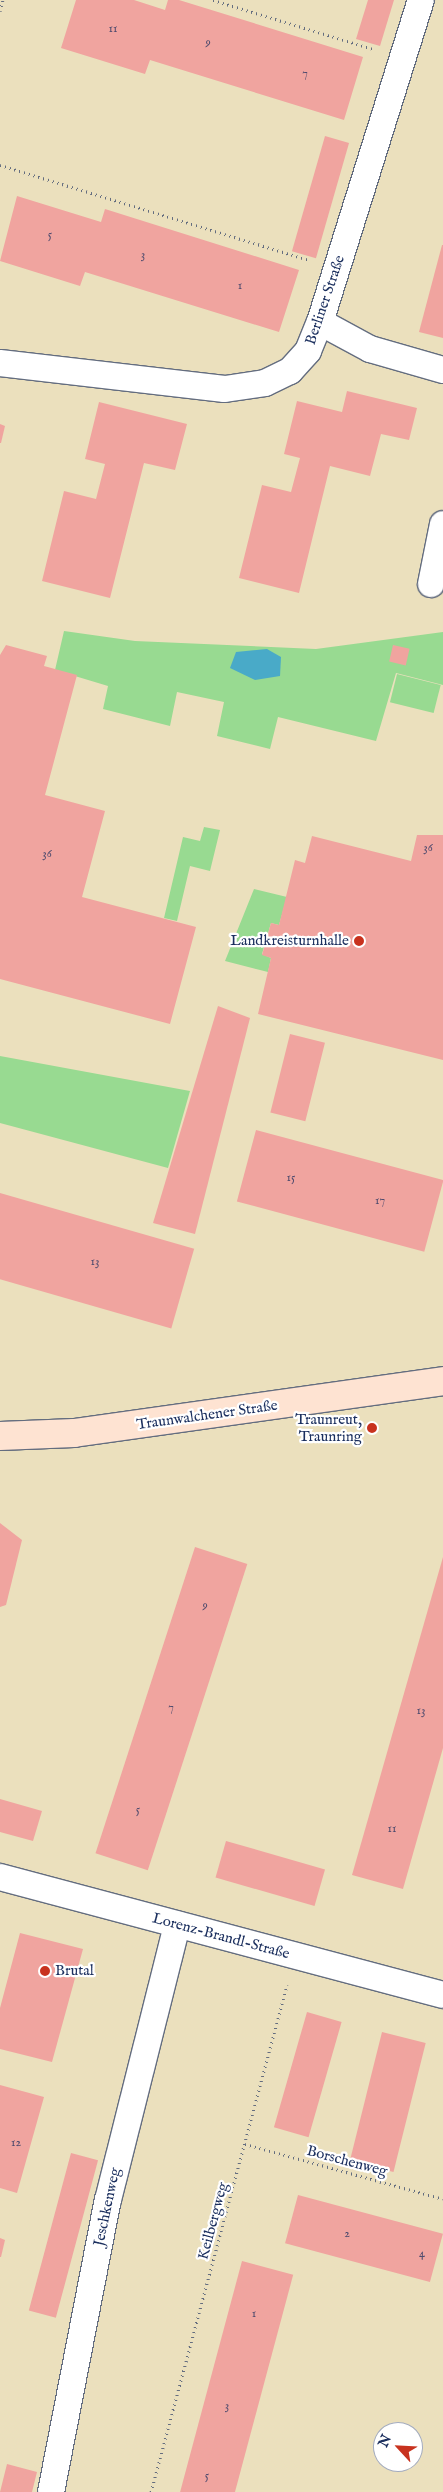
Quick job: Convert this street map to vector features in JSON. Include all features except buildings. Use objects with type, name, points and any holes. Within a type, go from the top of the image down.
[{"type":"main road","name":"Traunwalchener Straße","points":[[0,1436],[74,1433],[443,1381]]},
{"type":"street","name":"Berliner Straße","points":[[0,363],[225,389],[265,383],[290,371],[308,351],[320,322],[421,0]]},
{"type":"street","points":[[320,322],[370,349],[443,370]]},
{"type":"street","points":[[431,584],[443,524]]},
{"type":"street","name":"Lorenz-Brandl-Straße","points":[[0,1876],[443,1995]]},
{"type":"street","name":"Jeschkenweg","points":[[51,2492],[108,2200],[177,1925]]},
{"type":"path","points":[[0,11],[3,0]]},
{"type":"path","points":[[214,0],[403,58]]},
{"type":"path","points":[[0,165],[336,269]]},
{"type":"path","name":"Keilbergweg","points":[[151,2492],[295,1956]]},
{"type":"path","name":"Borschenweg","points":[[245,2144],[443,2199]]},
{"type":"green space","points":[[64,631],[135,641],[316,649],[443,632],[443,685],[396,673],[376,741],[278,717],[270,749],[217,736],[224,702],[177,692],[170,726],[103,709],[108,686],[55,670]]},
{"type":"green space","points":[[397,674],[441,685],[434,713],[390,702]]},
{"type":"green space","points":[[204,827],[220,830],[210,871],[190,866],[177,921],[164,918],[183,837],[200,841]]},
{"type":"green space","points":[[254,889],[287,897],[279,925],[271,923],[262,954],[271,958],[268,972],[225,961]]},
{"type":"green space","points":[[0,1056],[190,1091],[168,1168],[0,1123]]},
{"type":"water","points":[[267,649],[281,657],[280,676],[255,680],[230,668],[236,652]]},
{"type":"place","name":"Landkreisturnhalle","points":[[359,941]]},
{"type":"place","name":"Traunreut, Traunring","points":[[372,1428]]},
{"type":"place","name":"Brutal","points":[[45,1971]]}]
